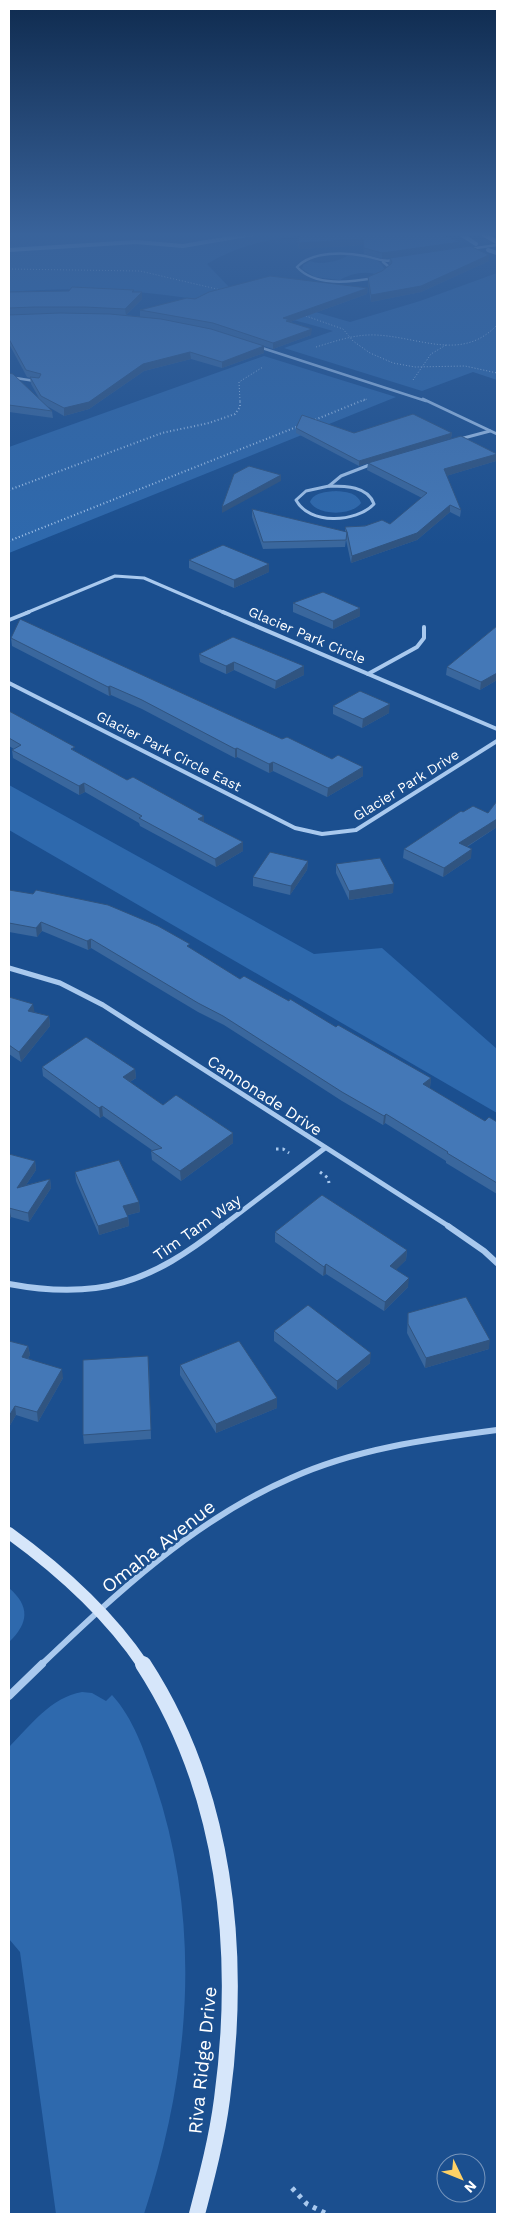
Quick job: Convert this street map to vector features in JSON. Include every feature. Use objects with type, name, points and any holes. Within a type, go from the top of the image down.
[{"type":"street","points":[[255,346],[392,388],[434,404],[497,434]]},
{"type":"street","points":[[9,377],[39,382]]},
{"type":"street","points":[[455,440],[491,431]]},
{"type":"street","points":[[329,486],[362,491],[373,498],[373,507],[362,514],[341,518],[315,516],[298,507],[296,500],[301,494],[313,489],[329,486],[341,476],[373,464]]},
{"type":"street","name":"Glacier Park Circle","points":[[9,620],[106,579],[126,576],[150,580],[497,729]]},
{"type":"street","points":[[368,674],[417,647],[424,638],[424,627]]},
{"type":"street","name":"Glacier Park Circle East","points":[[9,682],[295,828],[322,834]]},
{"type":"street","name":"Glacier Park Drive","points":[[322,834],[344,833],[366,826],[497,741]]},
{"type":"street","name":"Cannonade Drive","points":[[9,968],[60,983],[103,1005],[453,1229],[484,1251],[497,1264]]},
{"type":"street","name":"Tim Tam Way","points":[[9,1284],[49,1291],[89,1290],[116,1286],[159,1270],[188,1252],[325,1148]]},
{"type":"street","name":"Omaha Avenue","points":[[9,1696],[99,1611],[176,1546],[264,1490],[290,1477],[372,1450],[440,1437],[497,1430]]},
{"type":"street","name":"Riva Ridge Drive","points":[[9,1533],[52,1565],[99,1611],[133,1651],[166,1703],[194,1768],[212,1824],[222,1864],[230,1944],[229,2036],[220,2114],[197,2214]]},
{"type":"path","points":[[350,337],[355,343],[378,358],[401,366],[465,366],[497,373]]},
{"type":"path","points":[[317,347],[354,337]]},
{"type":"path","points":[[393,337],[428,343],[452,344],[481,339],[484,337]]},
{"type":"path","points":[[411,382],[431,354],[446,345]]},
{"type":"path","points":[[9,490],[162,433],[214,422],[235,414],[241,404],[238,389],[239,382],[264,366]]},
{"type":"path","points":[[308,422],[392,388]]},
{"type":"path","points":[[9,542],[299,426]]},
{"type":"path","points":[[292,2188],[309,2207],[327,2214]]},
{"type":"shaded area","points":[[316,337],[497,337],[497,380],[473,372],[422,391],[284,348]]},
{"type":"shaded area","points":[[264,356],[396,397],[9,553],[9,447]]},
{"type":"shaded area","points":[[336,491],[354,495],[361,503],[350,510],[335,513],[320,510],[310,502],[317,494]]},
{"type":"shaded area","points":[[9,785],[314,954],[382,948],[497,1049],[497,1113],[9,830]]},
{"type":"shaded area","points":[[9,1588],[21,1601],[24,1615],[20,1628],[9,1642]]},
{"type":"shaded area","points":[[82,1692],[92,1693],[106,1701],[112,1695],[133,1725],[155,1783],[170,1837],[180,1891],[185,1945],[185,1999],[180,2053],[172,2107],[160,2161],[144,2214],[56,2214],[20,1952],[9,1939],[9,1747],[51,1706],[71,1695]]},
{"type":"building","points":[[9,337],[235,337],[264,346],[222,362],[190,352],[143,364],[89,402],[64,408],[41,396],[30,377],[39,378],[41,374],[26,370]]},
{"type":"building","points":[[254,337],[290,337],[273,343]]},
{"type":"building","points":[[9,373],[13,374],[52,411],[9,405]]},
{"type":"building","points":[[413,414],[452,433],[359,461],[296,428],[302,415],[354,433]]},
{"type":"building","points":[[461,436],[497,454],[444,469],[461,510],[450,505],[417,533],[352,556],[345,527],[365,526],[382,520],[390,524],[427,493],[368,463]]},
{"type":"building","points":[[249,466],[281,475],[222,507],[234,474]]},
{"type":"building","points":[[252,509],[347,532],[346,540],[263,542]]},
{"type":"building","points":[[223,545],[269,564],[234,580],[189,560]]},
{"type":"building","points":[[323,592],[360,608],[333,621],[293,603]]},
{"type":"building","points":[[20,619],[282,739],[287,737],[332,759],[338,755],[363,767],[328,788],[273,762],[269,764],[237,748],[235,749],[142,700],[110,686],[108,687],[11,638]]},
{"type":"building","points":[[497,626],[497,673],[481,682],[447,667]]},
{"type":"building","points":[[233,637],[304,666],[276,681],[234,662],[226,666],[199,654]]},
{"type":"building","points":[[360,691],[390,704],[363,719],[333,706]]},
{"type":"building","points":[[9,711],[75,747],[71,749],[127,780],[133,777],[204,816],[198,819],[243,842],[215,859],[139,818],[142,816],[84,783],[79,786],[12,750],[21,745],[9,738]]},
{"type":"building","points":[[497,801],[497,819],[459,843],[472,849],[444,868],[404,849],[461,811],[463,812],[473,806],[488,813]]},
{"type":"building","points":[[270,852],[308,861],[291,886],[253,877]]},
{"type":"building","points":[[380,858],[394,884],[349,891],[336,864]]},
{"type":"building","points":[[9,890],[33,894],[36,890],[108,905],[158,926],[190,944],[187,946],[240,979],[244,976],[289,1001],[290,999],[336,1027],[338,1025],[431,1078],[423,1084],[485,1121],[489,1117],[497,1122],[497,1183],[386,1114],[384,1116],[342,1092],[223,1016],[91,939],[87,941],[41,922],[36,928],[9,923]]},
{"type":"building","points":[[9,997],[33,1004],[28,1011],[49,1016],[19,1052],[9,1045]]},
{"type":"building","points":[[86,1037],[135,1069],[123,1077],[163,1105],[176,1095],[233,1133],[180,1171],[151,1151],[162,1148],[102,1106],[99,1108],[42,1067]]},
{"type":"building","points":[[9,1154],[35,1161],[17,1188],[50,1179],[28,1213],[9,1208]]},
{"type":"building","points":[[119,1160],[139,1202],[123,1206],[128,1217],[98,1226],[75,1172]]},
{"type":"building","points":[[322,1195],[407,1250],[390,1266],[409,1278],[385,1302],[326,1264],[324,1267],[275,1232]]},
{"type":"building","points":[[466,1297],[490,1340],[426,1358],[408,1324],[408,1313]]},
{"type":"building","points":[[308,1305],[371,1353],[337,1381],[274,1331]]},
{"type":"building","points":[[9,1341],[28,1346],[22,1357],[62,1369],[37,1412],[15,1406],[9,1416]]},
{"type":"building","points":[[239,1341],[277,1398],[216,1424],[180,1365]]},
{"type":"building","points":[[148,1356],[151,1430],[83,1435],[83,1360]]}]
